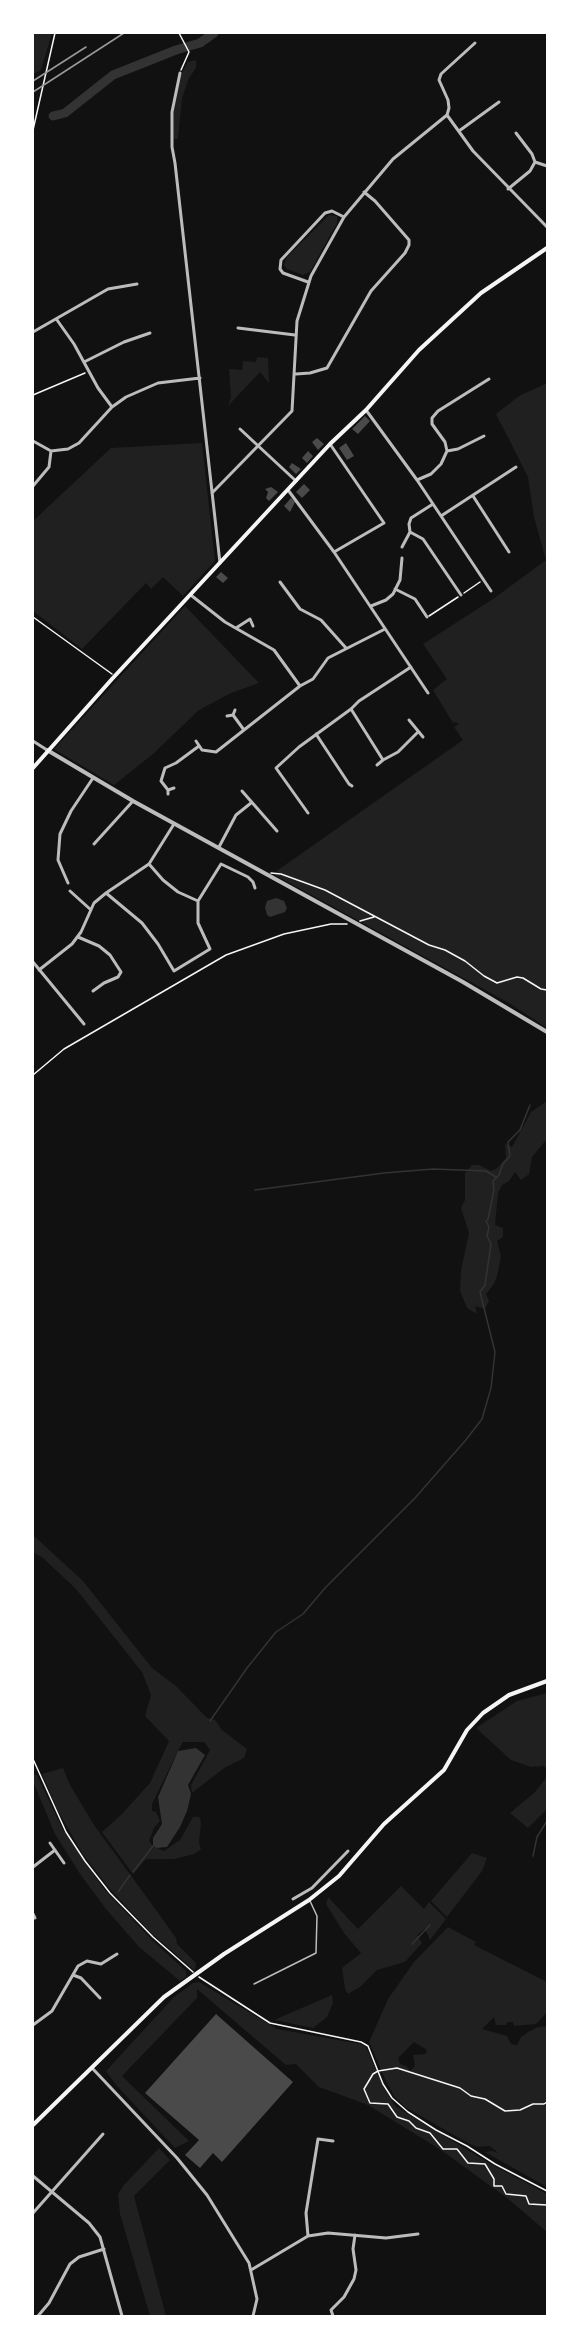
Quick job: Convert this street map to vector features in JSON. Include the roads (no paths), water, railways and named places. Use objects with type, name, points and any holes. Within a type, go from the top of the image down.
[{"type":"main road","points":[[33,768],[47,750],[192,596],[330,444],[366,410],[419,350],[463,308],[521,264],[547,248]]},
{"type":"main road","points":[[33,2125],[93,2069],[164,1997],[328,1886],[384,1824],[444,1770],[467,1730],[483,1713],[509,1695],[547,1681]]},
{"type":"street","points":[[212,493],[292,411],[296,374],[295,335],[308,282],[325,247],[344,217],[393,159],[447,115],[448,100],[440,80],[441,74],[475,43]]},
{"type":"street","points":[[180,73],[172,112],[172,147],[220,563]]},
{"type":"street","points":[[459,131],[499,102]]},
{"type":"street","points":[[447,115],[473,151],[547,227]]},
{"type":"street","points":[[508,189],[530,171],[535,162],[532,154],[516,133]]},
{"type":"street","points":[[535,162],[547,166]]},
{"type":"street","points":[[296,374],[327,368],[371,291],[405,253],[409,245],[409,240],[375,201],[364,192]]},
{"type":"street","points":[[308,282],[283,273],[280,269],[281,261],[325,213],[332,211],[344,217]]},
{"type":"street","points":[[33,333],[108,289],[137,284]]},
{"type":"street","points":[[57,320],[112,407]]},
{"type":"street","points":[[238,328],[295,335]]},
{"type":"street","points":[[84,362],[124,342],[150,333]]},
{"type":"street","points":[[33,441],[51,451],[74,446],[112,407],[126,398],[158,383],[200,378]]},
{"type":"street","points":[[417,480],[436,469],[447,451],[445,442],[432,424],[432,418],[438,411],[489,379]]},
{"type":"street","points":[[366,410],[417,480],[491,591]]},
{"type":"street","points":[[240,429],[296,481]]},
{"type":"street","points":[[447,451],[458,449],[484,436]]},
{"type":"street","points":[[330,444],[384,523],[334,552]]},
{"type":"street","points":[[33,486],[49,467],[51,451]]},
{"type":"street","points":[[441,516],[516,467]]},
{"type":"street","points":[[288,490],[334,552],[428,693]]},
{"type":"street","points":[[472,496],[509,552]]},
{"type":"street","points":[[402,547],[410,532],[411,518],[433,504]]},
{"type":"street","points":[[410,532],[423,539],[461,595]]},
{"type":"street","points":[[371,606],[386,600],[396,590],[400,580],[402,558]]},
{"type":"street","points":[[280,582],[300,609],[321,620],[346,648]]},
{"type":"street","points":[[396,590],[415,599],[427,617]]},
{"type":"street","points":[[192,596],[209,611],[274,650],[300,686]]},
{"type":"street","points":[[236,628],[250,619],[253,626]]},
{"type":"street","points":[[196,741],[202,750],[216,752],[300,686],[313,679],[328,658],[386,628]]},
{"type":"street","points":[[308,813],[276,768],[359,701],[411,667]]},
{"type":"street","points":[[351,709],[383,760]]},
{"type":"street","points":[[233,715],[235,710]]},
{"type":"street","points":[[233,715],[244,730]]},
{"type":"street","points":[[227,716],[233,715]]},
{"type":"street","points":[[409,720],[423,737]]},
{"type":"street","points":[[377,765],[398,752],[418,732]]},
{"type":"street","points":[[316,734],[352,786]]},
{"type":"street","points":[[33,741],[133,801],[463,982],[547,1032]]},
{"type":"street","points":[[174,788],[168,792],[161,781],[165,768],[199,746]]},
{"type":"street","points":[[68,883],[58,860],[60,834],[71,811],[93,778]]},
{"type":"street","points":[[242,792],[277,831]]},
{"type":"street","points":[[94,844],[133,801]]},
{"type":"street","points":[[219,847],[236,815],[251,803]]},
{"type":"street","points":[[39,970],[72,944],[78,937],[91,910],[106,893],[149,864],[174,824]]},
{"type":"street","points":[[149,864],[178,892],[198,901]]},
{"type":"street","points":[[106,893],[142,923],[174,971],[210,949],[198,923],[198,901],[221,864],[251,879],[255,888]]},
{"type":"street","points":[[70,891],[91,910]]},
{"type":"street","points":[[78,937],[99,946],[110,955],[121,972],[118,977],[93,990]]},
{"type":"street","points":[[33,962],[84,1024]]},
{"type":"street","points":[[50,1843],[64,1863]]},
{"type":"street","points":[[33,1867],[55,1850]]},
{"type":"street","points":[[293,1899],[312,1888],[348,1851]]},
{"type":"street","points":[[322,1878],[328,1886]]},
{"type":"street","points":[[33,1914],[35,1918]]},
{"type":"street","points":[[33,2025],[52,2011],[78,1966],[87,1961],[101,1964],[117,1954]]},
{"type":"street","points":[[73,1975],[81,1978],[100,1998]]},
{"type":"street","points":[[93,2069],[177,2158],[207,2195],[249,2263],[257,2299],[253,2316]]},
{"type":"street","points":[[33,2213],[103,2134]]},
{"type":"street","points":[[308,2236],[306,2213],[318,2139],[333,2141]]},
{"type":"street","points":[[33,2176],[89,2223],[100,2237],[122,2316]]},
{"type":"street","points":[[251,2270],[308,2236],[328,2232],[386,2238],[418,2234]]},
{"type":"street","points":[[333,2316],[331,2310],[344,2297],[354,2280],[355,2235]]},
{"type":"street","points":[[35,2315],[49,2304],[70,2264],[79,2257],[104,2249]]},
{"type":"lane","points":[[254,1984],[316,1953],[317,1916],[309,1900]]},
{"type":"waterway","points":[[53,116],[65,113],[113,75],[200,43],[214,33]]},
{"type":"waterway","points":[[210,1721],[247,1668],[276,1632],[303,1614],[325,1588],[415,1498],[482,1419],[491,1388],[495,1352],[480,1292],[485,1285],[491,1244],[487,1236],[489,1227],[486,1221],[494,1190],[493,1181],[510,1156],[508,1142],[520,1130],[530,1105]]},
{"type":"waterway","points":[[255,1190],[433,1169],[486,1171],[496,1177]]},
{"type":"waterway","points":[[533,1856],[537,1837],[547,1821]]},
{"type":"waterway","points":[[133,1872],[153,1846]]},
{"type":"waterway","points":[[118,1892],[130,1875]]},
{"type":"waterway","points":[[412,1944],[430,1925]]},
{"type":"railway","points":[[33,92],[124,33]]},
{"type":"railway","points":[[33,81],[86,47]]}]
